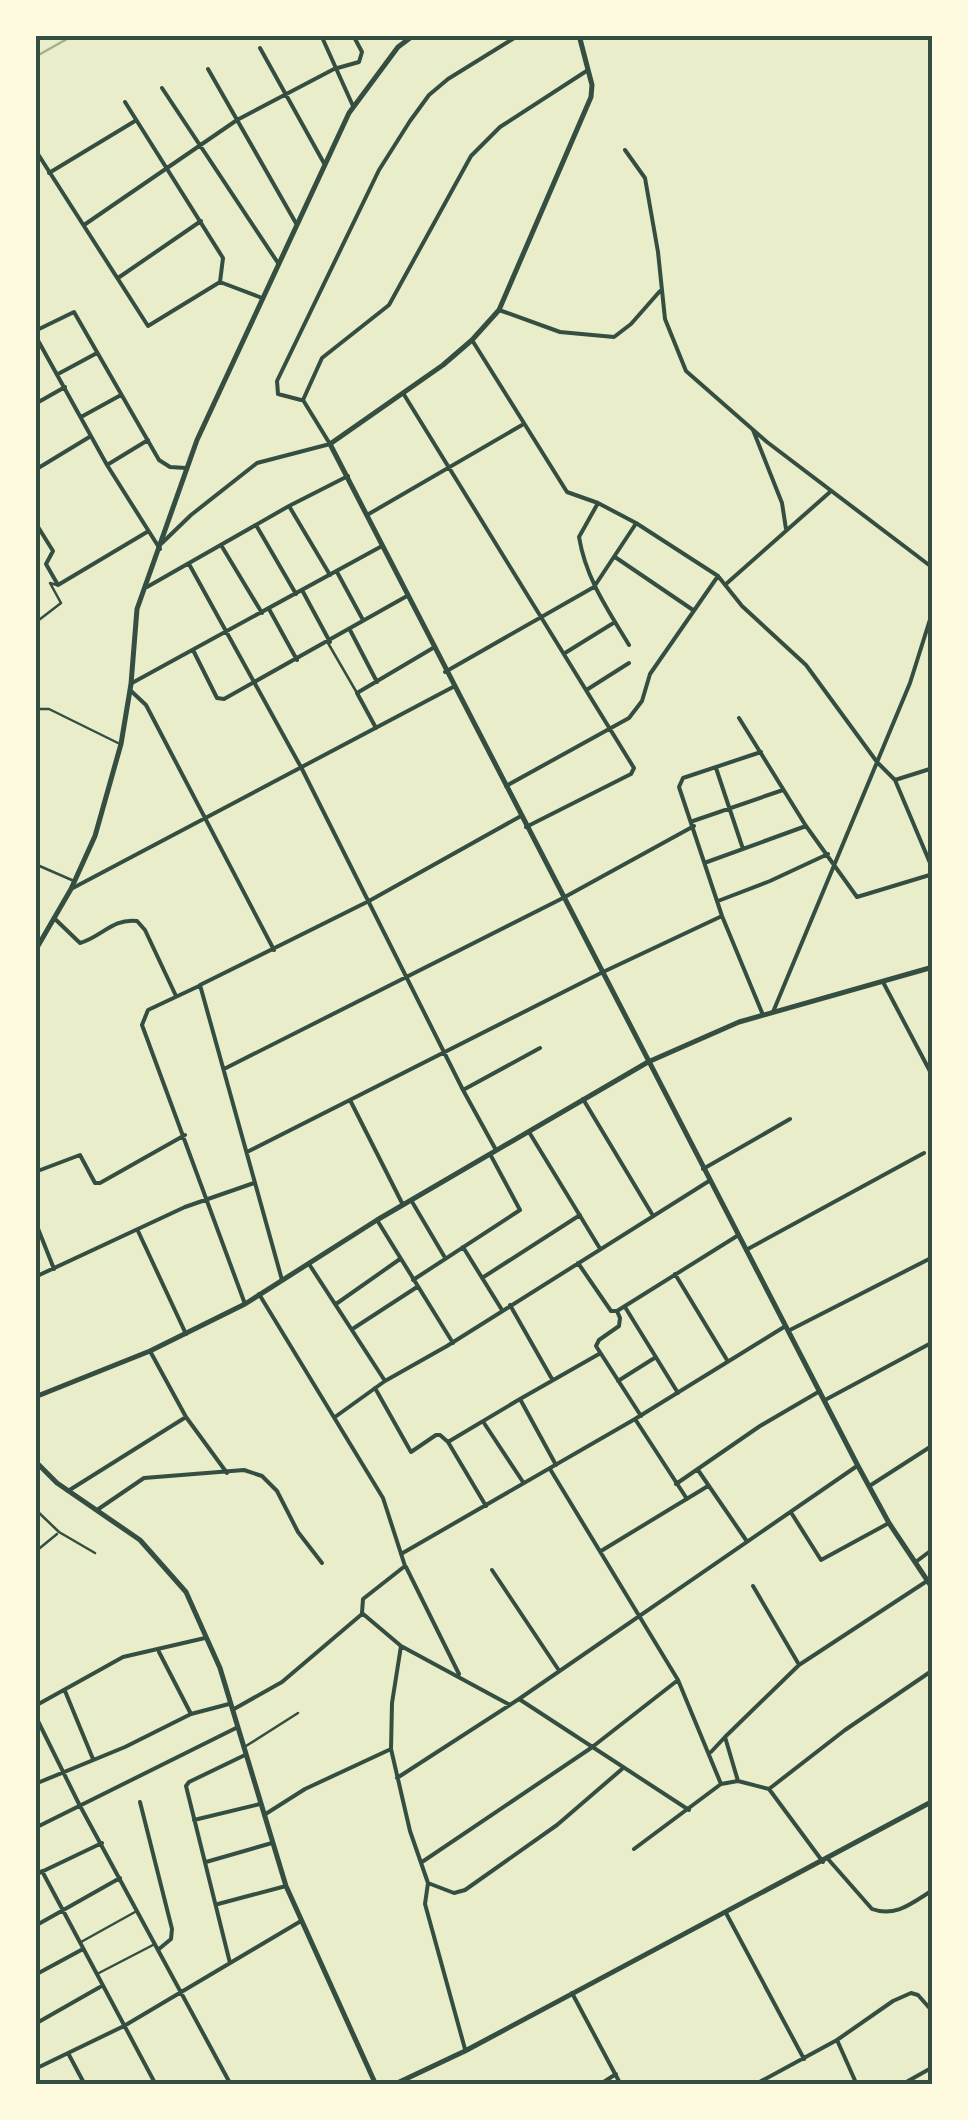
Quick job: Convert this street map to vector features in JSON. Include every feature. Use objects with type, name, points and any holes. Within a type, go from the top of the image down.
[{"type":"street","points":[[321,35],[353,106]]},
{"type":"street","points":[[84,226],[237,120],[334,68],[362,59],[353,35]]},
{"type":"street","points":[[35,951],[95,836],[121,744],[142,590],[197,440],[353,106],[401,39],[414,35]]},
{"type":"street","points":[[520,35],[448,79],[429,96],[379,170],[278,381],[278,394],[303,400],[348,476],[858,1466],[889,1523],[933,1589]]},
{"type":"street","points":[[161,546],[191,514],[257,463],[330,444],[472,340],[499,310],[593,90],[579,35]]},
{"type":"street","points":[[260,48],[325,165]]},
{"type":"street","points":[[208,69],[297,225]]},
{"type":"street","points":[[303,400],[322,358],[389,305],[471,156],[500,128],[588,70]]},
{"type":"street","points":[[162,88],[279,264]]},
{"type":"street","points":[[125,102],[223,258],[220,282]]},
{"type":"street","points":[[49,173],[137,120]]},
{"type":"street","points":[[625,150],[645,178],[658,252],[664,319],[686,371],[830,492],[933,568]]},
{"type":"street","points":[[36,151],[148,326],[220,282]]},
{"type":"street","points":[[118,278],[201,221]]},
{"type":"street","points":[[220,282],[264,299]]},
{"type":"street","points":[[499,310],[560,332],[614,337],[631,324],[660,290]]},
{"type":"street","points":[[161,546],[147,532],[107,465],[36,335],[37,330],[72,311],[164,464],[188,469]]},
{"type":"street","points":[[472,340],[566,492],[636,523],[718,576],[742,606],[806,664],[877,762],[895,780],[933,872],[862,896],[854,894],[739,718]]},
{"type":"street","points":[[58,374],[97,353]]},
{"type":"street","points":[[35,404],[65,387]]},
{"type":"street","points":[[403,393],[633,764],[630,774],[526,827]]},
{"type":"street","points":[[81,417],[122,395]]},
{"type":"street","points":[[367,515],[522,425]]},
{"type":"street","points":[[753,429],[782,503],[786,529]]},
{"type":"street","points":[[35,470],[91,436]]},
{"type":"street","points":[[107,465],[148,440]]},
{"type":"street","points":[[142,590],[348,476]]},
{"type":"street","points":[[726,584],[830,492]]},
{"type":"street","points":[[598,503],[579,537],[594,587],[629,646]]},
{"type":"street","points":[[289,506],[330,576]]},
{"type":"street","points":[[35,522],[53,551],[46,564],[58,585]]},
{"type":"street","points":[[446,672],[594,587],[636,523]]},
{"type":"street","points":[[256,525],[296,594]]},
{"type":"street","points":[[58,585],[147,532]]},
{"type":"street","points":[[221,545],[262,613]]},
{"type":"street","points":[[131,687],[382,546]]},
{"type":"street","points":[[615,557],[693,610]]},
{"type":"street","points":[[188,564],[302,769],[520,1210],[413,1280]]},
{"type":"street","points":[[337,572],[364,620]]},
{"type":"street","points":[[506,786],[611,729],[636,710],[650,674],[718,576]]},
{"type":"street","points":[[35,623],[61,604],[50,582],[58,585]]},
{"type":"street","points":[[302,590],[376,728]]},
{"type":"street","points":[[193,650],[217,698],[224,699],[407,596]]},
{"type":"street","points":[[269,609],[297,660]]},
{"type":"street","points":[[773,1012],[910,683],[933,610]]},
{"type":"street","points":[[565,653],[615,622]]},
{"type":"street","points":[[350,630],[377,682]]},
{"type":"street","points":[[356,693],[434,648]]},
{"type":"street","points":[[588,689],[629,663]]},
{"type":"street","points":[[70,889],[453,686]]},
{"type":"street","points":[[131,687],[146,704],[274,950]]},
{"type":"street","points":[[35,709],[49,709],[121,744]]},
{"type":"street","points":[[761,752],[682,778],[679,787],[722,916],[763,1015]]},
{"type":"street","points":[[716,768],[743,850]]},
{"type":"street","points":[[895,780],[933,768]]},
{"type":"street","points":[[224,1069],[563,898],[693,824],[783,790]]},
{"type":"street","points":[[245,1304],[142,1024],[148,1010],[369,901],[521,816]]},
{"type":"street","points":[[705,863],[806,826]]},
{"type":"street","points":[[718,900],[770,882],[829,854]]},
{"type":"street","points":[[35,864],[74,880]]},
{"type":"street","points":[[246,1152],[722,916]]},
{"type":"street","points":[[54,918],[80,943],[121,921],[137,922],[145,930],[176,996]]},
{"type":"street","points":[[35,1397],[150,1351],[245,1304],[377,1220],[648,1062],[763,1015],[933,967]]},
{"type":"street","points":[[883,982],[933,1077]]},
{"type":"street","points":[[200,985],[282,1280]]},
{"type":"street","points":[[462,1090],[540,1048]]},
{"type":"street","points":[[583,1099],[652,1214]]},
{"type":"street","points":[[352,1102],[404,1205]]},
{"type":"street","points":[[704,1170],[790,1119]]},
{"type":"street","points":[[529,1132],[600,1248]]},
{"type":"street","points":[[35,1172],[80,1155],[94,1181],[100,1183],[184,1135]]},
{"type":"street","points":[[746,1250],[924,1152]]},
{"type":"street","points":[[336,1418],[385,1381],[709,1181]]},
{"type":"street","points":[[35,1277],[208,1199],[254,1183]]},
{"type":"street","points":[[411,1200],[445,1258]]},
{"type":"street","points":[[482,1278],[580,1215]]},
{"type":"street","points":[[377,1220],[453,1342]]},
{"type":"street","points":[[35,1222],[54,1269]]},
{"type":"street","points":[[138,1231],[186,1334]]},
{"type":"street","points":[[578,1263],[611,1311],[617,1311],[738,1236]]},
{"type":"street","points":[[463,1246],[502,1310]]},
{"type":"street","points":[[401,1554],[638,1418],[728,1361],[933,1258]]},
{"type":"street","points":[[336,1304],[400,1259]]},
{"type":"street","points":[[309,1264],[385,1381]]},
{"type":"street","points":[[674,1274],[728,1361]]},
{"type":"street","points":[[353,1330],[417,1287]]},
{"type":"street","points":[[259,1294],[383,1498],[406,1566],[459,1674]]},
{"type":"street","points":[[510,1305],[553,1380]]},
{"type":"street","points":[[625,1306],[678,1392]]},
{"type":"street","points":[[617,1311],[620,1322],[597,1342],[600,1354],[687,1499]]},
{"type":"street","points":[[825,1400],[933,1342]]},
{"type":"street","points":[[150,1351],[186,1418],[227,1473]]},
{"type":"street","points":[[448,1442],[600,1354]]},
{"type":"street","points":[[618,1381],[656,1357]]},
{"type":"street","points":[[375,1388],[411,1452],[440,1435],[486,1506]]},
{"type":"street","points":[[676,1484],[760,1426],[820,1391]]},
{"type":"street","points":[[520,1399],[556,1465]]},
{"type":"street","points":[[68,1491],[186,1418]]},
{"type":"street","points":[[484,1424],[524,1484]]},
{"type":"street","points":[[869,1486],[930,1447]]},
{"type":"street","points":[[35,1461],[68,1491],[140,1540],[186,1592],[208,1637],[233,1706],[286,1886],[376,2085]]},
{"type":"street","points":[[397,1778],[858,1466]]},
{"type":"street","points":[[550,1469],[678,1680],[721,1784]]},
{"type":"street","points":[[98,1510],[144,1478],[244,1470],[262,1476],[277,1491],[298,1532],[322,1563]]},
{"type":"street","points":[[698,1470],[746,1540]]},
{"type":"street","points":[[601,1551],[708,1486]]},
{"type":"street","points":[[35,1509],[59,1532],[95,1553]]},
{"type":"street","points":[[792,1514],[822,1560],[889,1523]]},
{"type":"street","points":[[35,1552],[59,1532]]},
{"type":"street","points":[[916,1561],[933,1549]]},
{"type":"street","points":[[35,1784],[192,1714],[233,1706],[282,1682],[362,1613],[363,1599],[406,1566]]},
{"type":"street","points":[[492,1570],[558,1669]]},
{"type":"street","points":[[710,1753],[799,1665],[927,1581]]},
{"type":"street","points":[[752,1586],[799,1665]]},
{"type":"street","points":[[362,1613],[401,1646],[510,1704]]},
{"type":"street","points":[[35,1706],[124,1657],[208,1637]]},
{"type":"street","points":[[401,1646],[392,1704],[391,1749],[410,1831],[428,1883],[425,1904],[465,2052]]},
{"type":"street","points":[[158,1650],[192,1714]]},
{"type":"street","points":[[769,1790],[845,1730],[933,1670]]},
{"type":"street","points":[[422,1862],[592,1748],[678,1680]]},
{"type":"street","points":[[66,1690],[93,1758]]},
{"type":"street","points":[[519,1699],[689,1810]]},
{"type":"street","points":[[230,1963],[186,1790],[189,1782],[246,1751],[298,1713]]},
{"type":"street","points":[[35,1715],[231,2085]]},
{"type":"street","points":[[35,1828],[239,1726]]},
{"type":"street","points":[[35,1739],[44,1734]]},
{"type":"street","points":[[725,1737],[738,1782]]},
{"type":"street","points":[[264,1815],[305,1789],[391,1749]]},
{"type":"street","points":[[428,1883],[454,1893],[465,1890],[557,1825],[622,1769]]},
{"type":"street","points":[[634,1849],[721,1784],[738,1782],[769,1790],[826,1861],[872,1909],[888,1913],[899,1910],[933,1890]]},
{"type":"street","points":[[96,1974],[171,1939],[172,1929],[140,1802]]},
{"type":"street","points":[[394,2085],[465,2052],[932,1802]]},
{"type":"street","points":[[194,1820],[260,1804]]},
{"type":"street","points":[[206,1862],[272,1843]]},
{"type":"street","points":[[35,1875],[102,1844]]},
{"type":"street","points":[[42,1871],[156,2085]]},
{"type":"street","points":[[35,1926],[120,1878]]},
{"type":"street","points":[[218,1904],[286,1886]]},
{"type":"street","points":[[80,1942],[137,1910]]},
{"type":"street","points":[[726,1913],[804,2059]]},
{"type":"street","points":[[35,2069],[124,2026],[301,1921]]},
{"type":"street","points":[[35,1976],[83,1949]]},
{"type":"street","points":[[35,2024],[102,1986]]},
{"type":"street","points":[[754,2085],[837,2040],[911,1993],[918,1994],[933,2012]]},
{"type":"street","points":[[572,1994],[621,2085]]},
{"type":"street","points":[[837,2040],[858,2085]]},
{"type":"street","points":[[68,2052],[85,2085]]},
{"type":"street","points":[[900,2085],[933,2067]]},
{"type":"street","points":[[599,2085],[616,2074]]},
{"type":"waterway","points":[[35,57],[74,35]]}]
